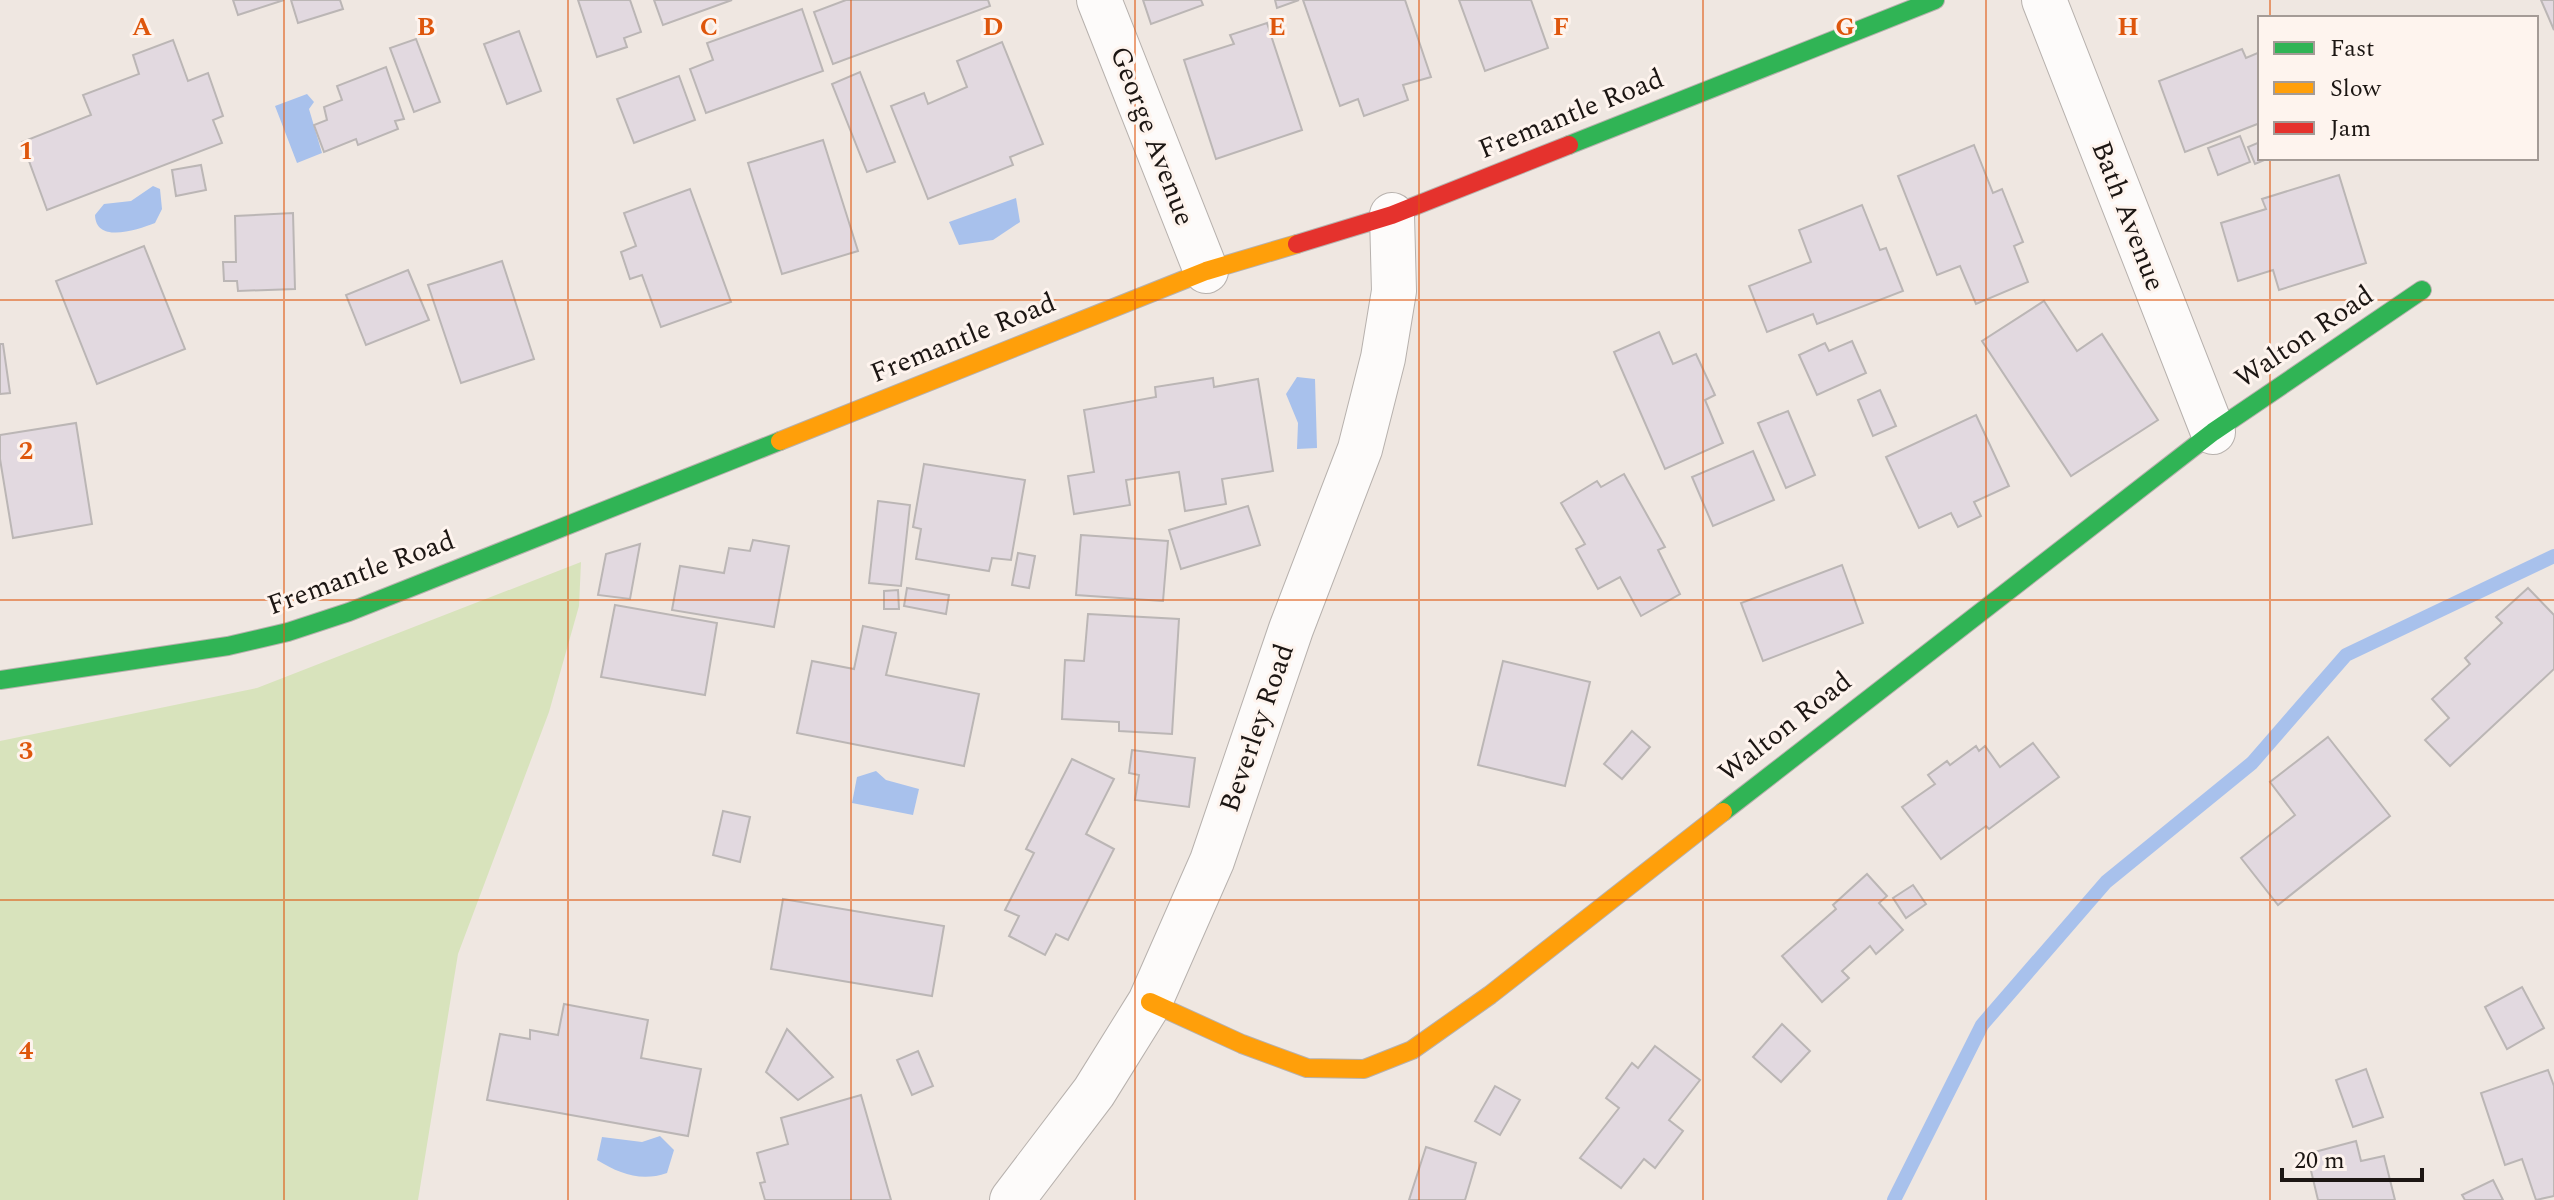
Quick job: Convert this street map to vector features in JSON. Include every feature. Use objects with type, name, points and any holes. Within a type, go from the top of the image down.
[{"type":"street","name":"George Avenue","points":[[1099,0],[1206,271]]},
{"type":"street","name":"Fremantle Road","points":[[0,680],[228,646],[288,632],[349,612],[1206,271],[1392,215],[1935,0]]},
{"type":"street","name":"Bath Avenue","points":[[2044,0],[2213,432]]},
{"type":"street","name":"Beverley Road","points":[[1012,1200],[1094,1092],[1150,1002],[1212,861],[1291,629],[1360,449],[1383,358],[1394,291],[1392,215]]},
{"type":"street","name":"Walton Road","points":[[1150,1002],[1242,1044],[1307,1068],[1364,1069],[1412,1050],[1490,995],[1912,663],[2213,432],[2422,290]]},
{"type":"green space","points":[[581,562],[579,606],[549,712],[458,954],[418,1200],[0,1200],[0,741],[257,688]]},
{"type":"water","points":[[307,94],[314,102],[309,109],[322,153],[297,163],[275,106]]},
{"type":"water","points":[[153,186],[160,189],[162,209],[155,223],[119,232],[110,232],[97,224],[95,215],[104,204],[131,201]]},
{"type":"water","points":[[1016,198],[1020,222],[993,240],[959,245],[949,222]]},
{"type":"water","points":[[1297,377],[1315,379],[1317,448],[1297,449],[1298,423],[1286,394]]},
{"type":"water","points":[[876,771],[886,780],[919,789],[913,815],[852,803],[857,777]]},
{"type":"water","points":[[660,1136],[674,1150],[667,1173],[639,1177],[597,1160],[602,1137],[642,1142]]},
{"type":"building","points":[[233,0],[284,0],[238,15]]},
{"type":"building","points":[[291,0],[340,0],[343,9],[298,23]]},
{"type":"building","points":[[578,0],[630,0],[641,32],[624,38],[627,47],[597,57]]},
{"type":"building","points":[[654,0],[732,0],[663,25]]},
{"type":"building","points":[[846,0],[988,0],[990,6],[833,64],[814,12]]},
{"type":"building","points":[[1143,0],[1201,0],[1203,5],[1151,24]]},
{"type":"building","points":[[1275,0],[1299,0],[1277,8]]},
{"type":"building","points":[[1303,0],[1405,0],[1431,77],[1403,85],[1408,100],[1364,116],[1358,99],[1340,106]]},
{"type":"building","points":[[1459,0],[1531,0],[1548,48],[1485,71]]},
{"type":"building","points":[[2541,0],[2554,0],[2554,30]]},
{"type":"building","points":[[802,9],[823,71],[706,113],[690,69],[713,60],[707,43]]},
{"type":"building","points":[[1267,23],[1302,130],[1216,159],[1184,60],[1234,44],[1230,35]]},
{"type":"building","points":[[519,31],[541,91],[507,104],[484,44]]},
{"type":"building","points":[[416,39],[440,102],[414,112],[390,48]]},
{"type":"building","points":[[173,40],[188,81],[208,73],[223,116],[213,120],[222,143],[47,210],[22,142],[91,115],[83,95],[139,74],[133,55]]},
{"type":"building","points":[[1002,42],[1043,144],[1010,157],[1013,165],[928,199],[891,106],[924,93],[928,104],[967,87],[957,61]]},
{"type":"building","points":[[2242,49],[2246,58],[2258,53],[2258,124],[2185,152],[2159,81]]},
{"type":"building","points":[[386,67],[404,119],[395,121],[398,129],[358,145],[356,139],[324,152],[314,125],[327,120],[324,107],[342,100],[337,86]]},
{"type":"building","points":[[860,72],[895,162],[867,172],[832,84]]},
{"type":"building","points":[[679,76],[695,120],[634,143],[617,99]]},
{"type":"building","points":[[2240,136],[2250,162],[2218,175],[2208,148]]},
{"type":"building","points":[[823,140],[858,251],[782,274],[748,163]]},
{"type":"building","points":[[2258,143],[2258,160],[2264,160],[2255,164],[2248,147]]},
{"type":"building","points":[[1974,145],[1993,193],[2002,189],[2023,242],[2014,246],[2028,282],[1976,304],[1960,266],[1937,275],[1898,176]]},
{"type":"building","points":[[201,165],[206,190],[176,196],[172,170]]},
{"type":"building","points":[[2339,175],[2366,263],[2279,290],[2273,270],[2238,281],[2221,223],[2266,209],[2262,199]]},
{"type":"building","points":[[690,189],[731,302],[661,327],[642,275],[630,279],[621,252],[636,246],[624,213]]},
{"type":"building","points":[[1862,205],[1880,250],[1886,248],[1903,291],[1817,324],[1813,314],[1767,332],[1749,286],[1811,262],[1799,230]]},
{"type":"building","points":[[293,213],[295,289],[238,291],[237,281],[224,281],[223,262],[236,262],[235,216]]},
{"type":"building","points":[[144,246],[185,349],[97,384],[56,281]]},
{"type":"building","points":[[502,261],[534,359],[461,383],[428,285]]},
{"type":"building","points":[[408,270],[429,320],[366,345],[346,295]]},
{"type":"building","points":[[2044,301],[2077,351],[2102,334],[2158,420],[2071,476],[1982,341]]},
{"type":"building","points":[[1659,332],[1673,364],[1696,354],[1715,395],[1705,400],[1723,443],[1665,469],[1614,352]]},
{"type":"building","points":[[1852,341],[1866,373],[1817,395],[1799,355],[1825,343],[1829,351]]},
{"type":"building","points":[[0,344],[3,344],[10,393],[0,394]]},
{"type":"building","points":[[1213,378],[1214,387],[1258,379],[1273,471],[1222,479],[1226,504],[1185,511],[1179,472],[1126,480],[1130,505],[1074,514],[1068,476],[1094,472],[1084,410],[1156,397],[1155,387]]},
{"type":"building","points":[[1880,390],[1896,426],[1873,436],[1858,400]]},
{"type":"building","points":[[1788,411],[1815,475],[1786,488],[1758,423]]},
{"type":"building","points":[[1976,415],[2009,486],[1974,502],[1981,516],[1958,527],[1951,513],[1919,528],[1886,457]]},
{"type":"building","points":[[76,423],[92,524],[13,538],[0,459],[0,435]]},
{"type":"building","points":[[1753,451],[1774,500],[1713,526],[1692,477]]},
{"type":"building","points":[[924,464],[1025,480],[1011,560],[992,558],[989,571],[916,559],[921,529],[913,527]]},
{"type":"building","points":[[1624,474],[1665,547],[1658,550],[1680,594],[1641,616],[1620,577],[1598,589],[1576,549],[1585,544],[1561,503],[1597,481],[1601,487]]},
{"type":"building","points":[[878,501],[910,505],[901,586],[869,583]]},
{"type":"building","points":[[1248,506],[1260,545],[1181,569],[1169,530]]},
{"type":"building","points":[[1081,535],[1168,541],[1163,601],[1076,595]]},
{"type":"building","points":[[753,540],[789,546],[774,627],[672,610],[680,566],[724,573],[729,548],[750,551]]},
{"type":"building","points":[[640,544],[630,599],[598,595],[606,554]]},
{"type":"building","points":[[1018,553],[1035,556],[1029,588],[1012,585]]},
{"type":"building","points":[[1842,565],[1863,623],[1763,661],[1741,603]]},
{"type":"building","points":[[907,588],[949,595],[946,614],[904,606]]},
{"type":"building","points":[[2528,588],[2554,615],[2554,669],[2450,766],[2425,740],[2449,718],[2432,699],[2470,664],[2465,658],[2502,623],[2496,617]]},
{"type":"building","points":[[898,590],[899,609],[884,609],[884,591]]},
{"type":"building","points":[[615,605],[717,623],[705,695],[601,677]]},
{"type":"building","points":[[1088,614],[1179,619],[1172,734],[1119,731],[1119,722],[1062,719],[1065,660],[1084,661]]},
{"type":"building","points":[[863,626],[896,633],[886,675],[979,694],[964,766],[797,733],[812,661],[854,669]]},
{"type":"building","points":[[1503,661],[1590,682],[1565,786],[1478,765]]},
{"type":"building","points":[[1632,731],[1650,747],[1622,779],[1604,764]]},
{"type":"building","points":[[2328,737],[2390,816],[2278,905],[2241,858],[2295,815],[2270,782]]},
{"type":"building","points":[[2033,743],[2059,777],[1989,829],[1986,826],[1941,859],[1902,807],[1935,784],[1928,775],[1947,761],[1950,765],[1976,746],[1979,751],[1985,746],[2000,767]]},
{"type":"building","points":[[1132,750],[1195,758],[1189,807],[1135,800],[1139,775],[1129,773]]},
{"type":"building","points":[[1072,759],[1114,779],[1086,834],[1114,849],[1068,940],[1056,934],[1045,955],[1009,936],[1019,916],[1005,910],[1034,853],[1026,849]]},
{"type":"building","points":[[723,811],[750,817],[740,862],[713,855]]},
{"type":"building","points":[[1867,874],[1887,896],[1879,903],[1903,930],[1876,954],[1870,946],[1842,971],[1849,978],[1822,1002],[1782,956],[1836,909],[1833,905]]},
{"type":"building","points":[[1913,885],[1926,904],[1906,918],[1893,898]]},
{"type":"building","points":[[783,899],[944,926],[932,996],[771,969]]},
{"type":"building","points":[[2522,987],[2544,1028],[2507,1049],[2485,1007]]},
{"type":"building","points":[[564,1004],[648,1020],[641,1058],[701,1069],[688,1136],[487,1100],[500,1034],[530,1039],[530,1030],[558,1035]]},
{"type":"building","points":[[1782,1024],[1810,1051],[1781,1082],[1753,1057]]},
{"type":"building","points":[[787,1029],[833,1077],[798,1100],[766,1072]]},
{"type":"building","points":[[1655,1046],[1700,1080],[1669,1120],[1683,1131],[1655,1168],[1644,1159],[1621,1188],[1580,1158],[1619,1108],[1606,1098],[1632,1063],[1638,1068]]},
{"type":"building","points":[[918,1051],[933,1086],[912,1095],[897,1060]]},
{"type":"building","points":[[2366,1069],[2383,1117],[2353,1127],[2336,1080]]},
{"type":"building","points":[[2548,1070],[2554,1086],[2554,1196],[2536,1200],[2522,1159],[2505,1165],[2481,1093]]},
{"type":"building","points":[[1495,1086],[1520,1100],[1500,1135],[1475,1121]]},
{"type":"building","points":[[861,1095],[891,1200],[765,1200],[760,1183],[765,1182],[757,1153],[788,1144],[781,1118]]},
{"type":"building","points":[[2356,1141],[2361,1161],[2384,1156],[2395,1200],[2318,1200],[2307,1154]]},
{"type":"building","points":[[1426,1147],[1476,1163],[1465,1200],[1409,1200]]},
{"type":"building","points":[[2493,1180],[2503,1200],[2465,1200],[2462,1195]]},
{"type":"waterway","points":[[1894,1200],[1982,1025],[2106,882],[2252,763],[2346,655],[2554,556]]},
{"type":"traffic: fast","points":[[1569,145],[1935,0]]},
{"type":"traffic: fast","points":[[1723,812],[2213,432],[2422,290]]},
{"type":"traffic: fast","points":[[0,680],[228,646],[288,632],[349,612],[780,441]]},
{"type":"traffic: slow","points":[[780,441],[1206,271],[1297,244]]},
{"type":"traffic: slow","points":[[1150,1002],[1242,1044],[1307,1068],[1364,1069],[1412,1050],[1490,995],[1723,812]]},
{"type":"traffic: jam","points":[[1297,244],[1392,215],[1569,145]]}]
